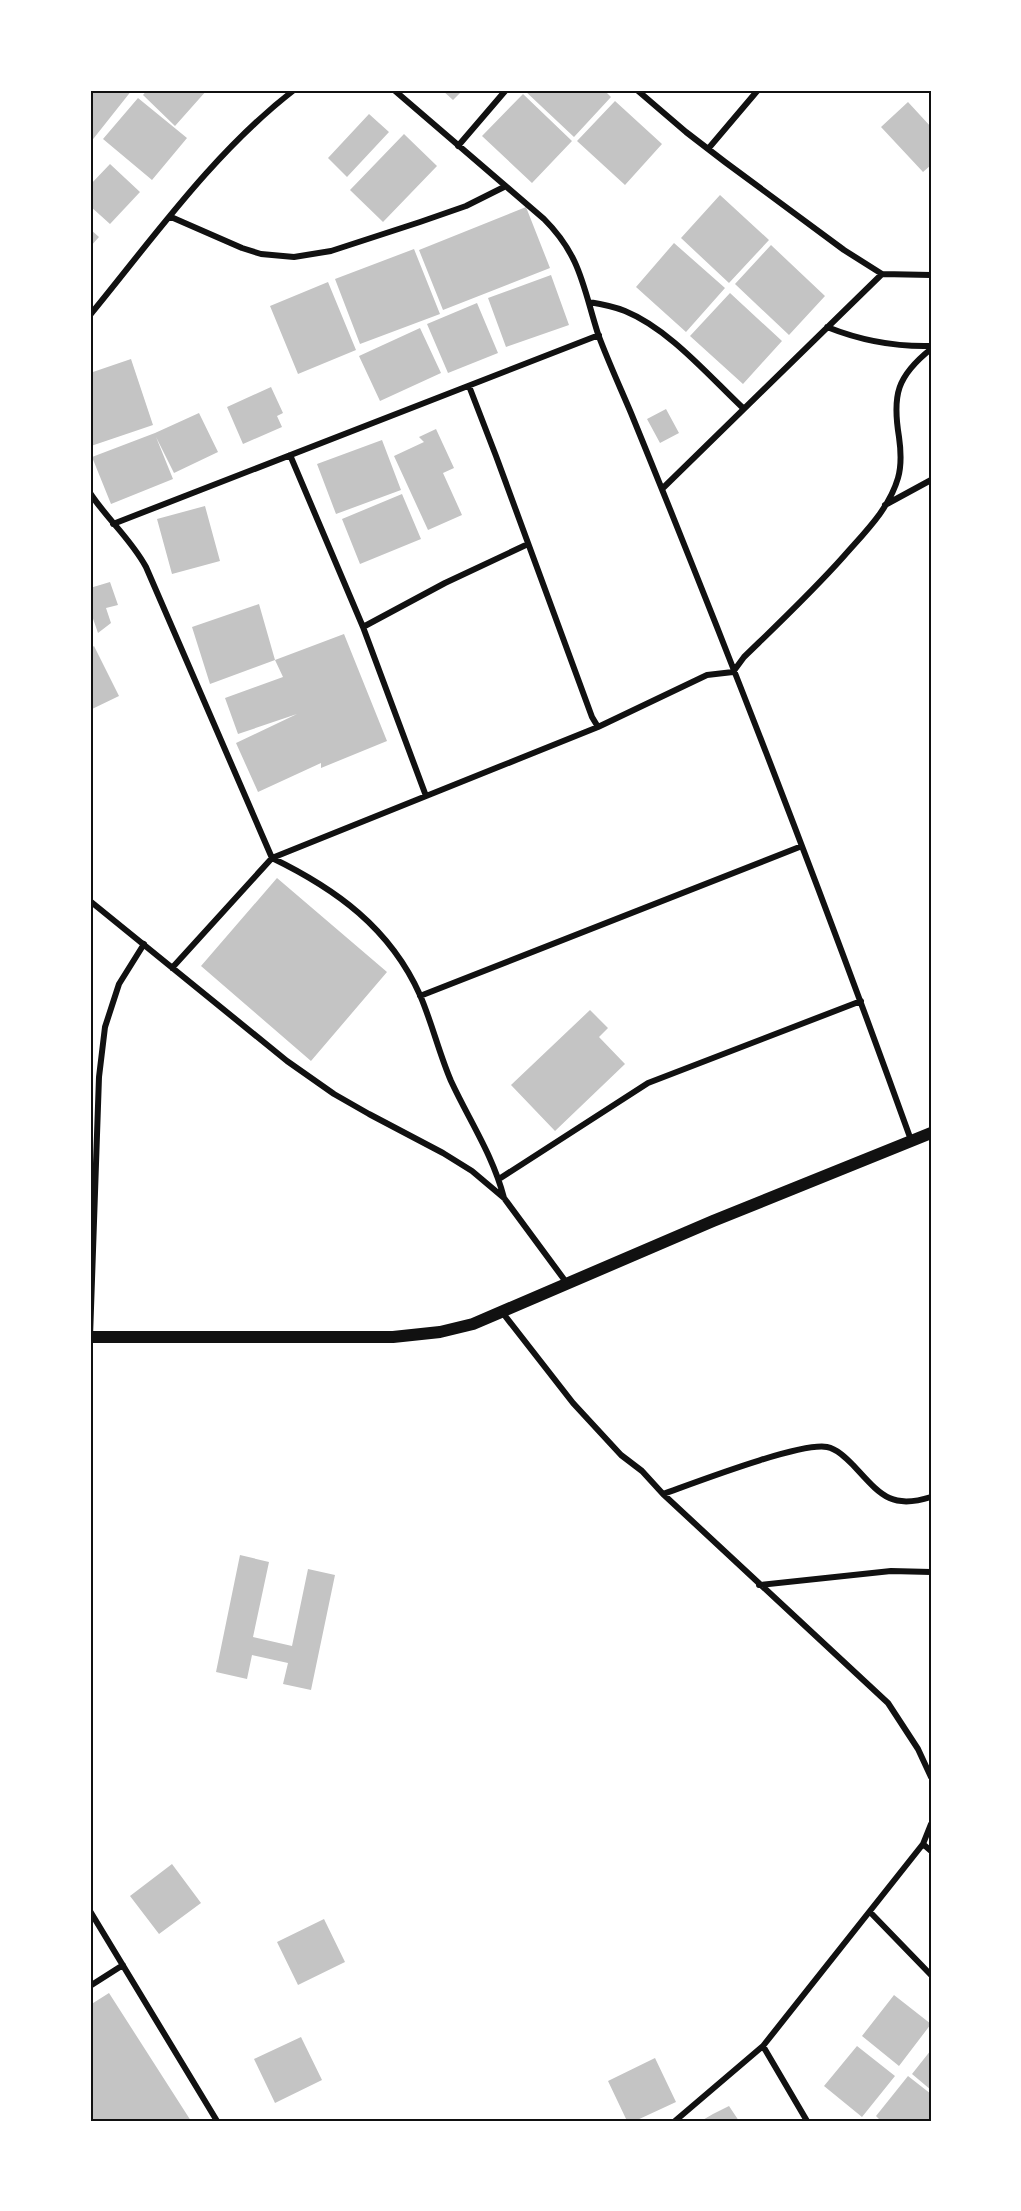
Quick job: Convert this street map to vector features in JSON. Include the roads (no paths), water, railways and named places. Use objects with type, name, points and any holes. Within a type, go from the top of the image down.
[{"type":"main road","points":[[90,1337],[393,1337],[440,1332],[473,1324],[566,1282],[931,1133]]},
{"type":"street","points":[[90,315],[236,143],[274,105],[294,90]]},
{"type":"street","points":[[394,90],[504,187],[544,219],[567,245],[581,275],[599,335],[802,846],[912,1141]]},
{"type":"street","points":[[458,146],[506,90]]},
{"type":"street","points":[[637,90],[708,149],[844,250],[882,274],[931,275]]},
{"type":"street","points":[[708,149],[758,90]]},
{"type":"street","points":[[171,217],[242,248],[261,254],[294,257],[331,251],[420,222],[466,206],[504,187]]},
{"type":"street","points":[[662,489],[882,274]]},
{"type":"street","points":[[589,302],[625,311],[646,322],[678,347],[743,408]]},
{"type":"street","points":[[827,327],[846,335],[888,345],[931,347]]},
{"type":"street","points":[[113,524],[599,335]]},
{"type":"street","points":[[172,968],[272,858],[598,727],[707,675],[733,672],[744,657],[826,577],[866,533],[885,505],[897,483],[901,469],[902,452],[895,402],[899,386],[912,366],[931,347]]},
{"type":"street","points":[[469,386],[592,717],[598,727]]},
{"type":"street","points":[[290,455],[363,627],[426,796]]},
{"type":"street","points":[[885,505],[931,480]]},
{"type":"street","points":[[90,493],[113,524],[132,544],[146,567],[272,858],[304,873],[331,890],[386,938],[401,957],[420,996],[452,1082],[500,1179],[504,1198]]},
{"type":"street","points":[[363,627],[445,583],[528,544]]},
{"type":"street","points":[[420,996],[802,846]]},
{"type":"street","points":[[90,901],[287,1061],[334,1094],[457,1160],[504,1198],[566,1282]]},
{"type":"street","points":[[90,1337],[99,1077],[105,1027],[119,984],[144,944]]},
{"type":"street","points":[[500,1179],[648,1083],[861,1000]]},
{"type":"street","points":[[502,1312],[573,1403],[621,1455],[642,1471],[663,1494],[759,1585],[888,1703],[918,1749],[931,1777]]},
{"type":"street","points":[[663,1494],[769,1458],[813,1447],[828,1447],[845,1457],[884,1496],[896,1501],[912,1503],[931,1497]]},
{"type":"street","points":[[759,1585],[891,1571],[931,1572]]},
{"type":"street","points":[[675,2121],[763,2046],[923,1844],[931,1824]]},
{"type":"street","points":[[923,1844],[931,1851]]},
{"type":"street","points":[[90,1911],[217,2121]]},
{"type":"street","points":[[870,1912],[931,1975]]},
{"type":"street","points":[[90,1986],[123,1965]]},
{"type":"street","points":[[763,2046],[807,2121]]}]
